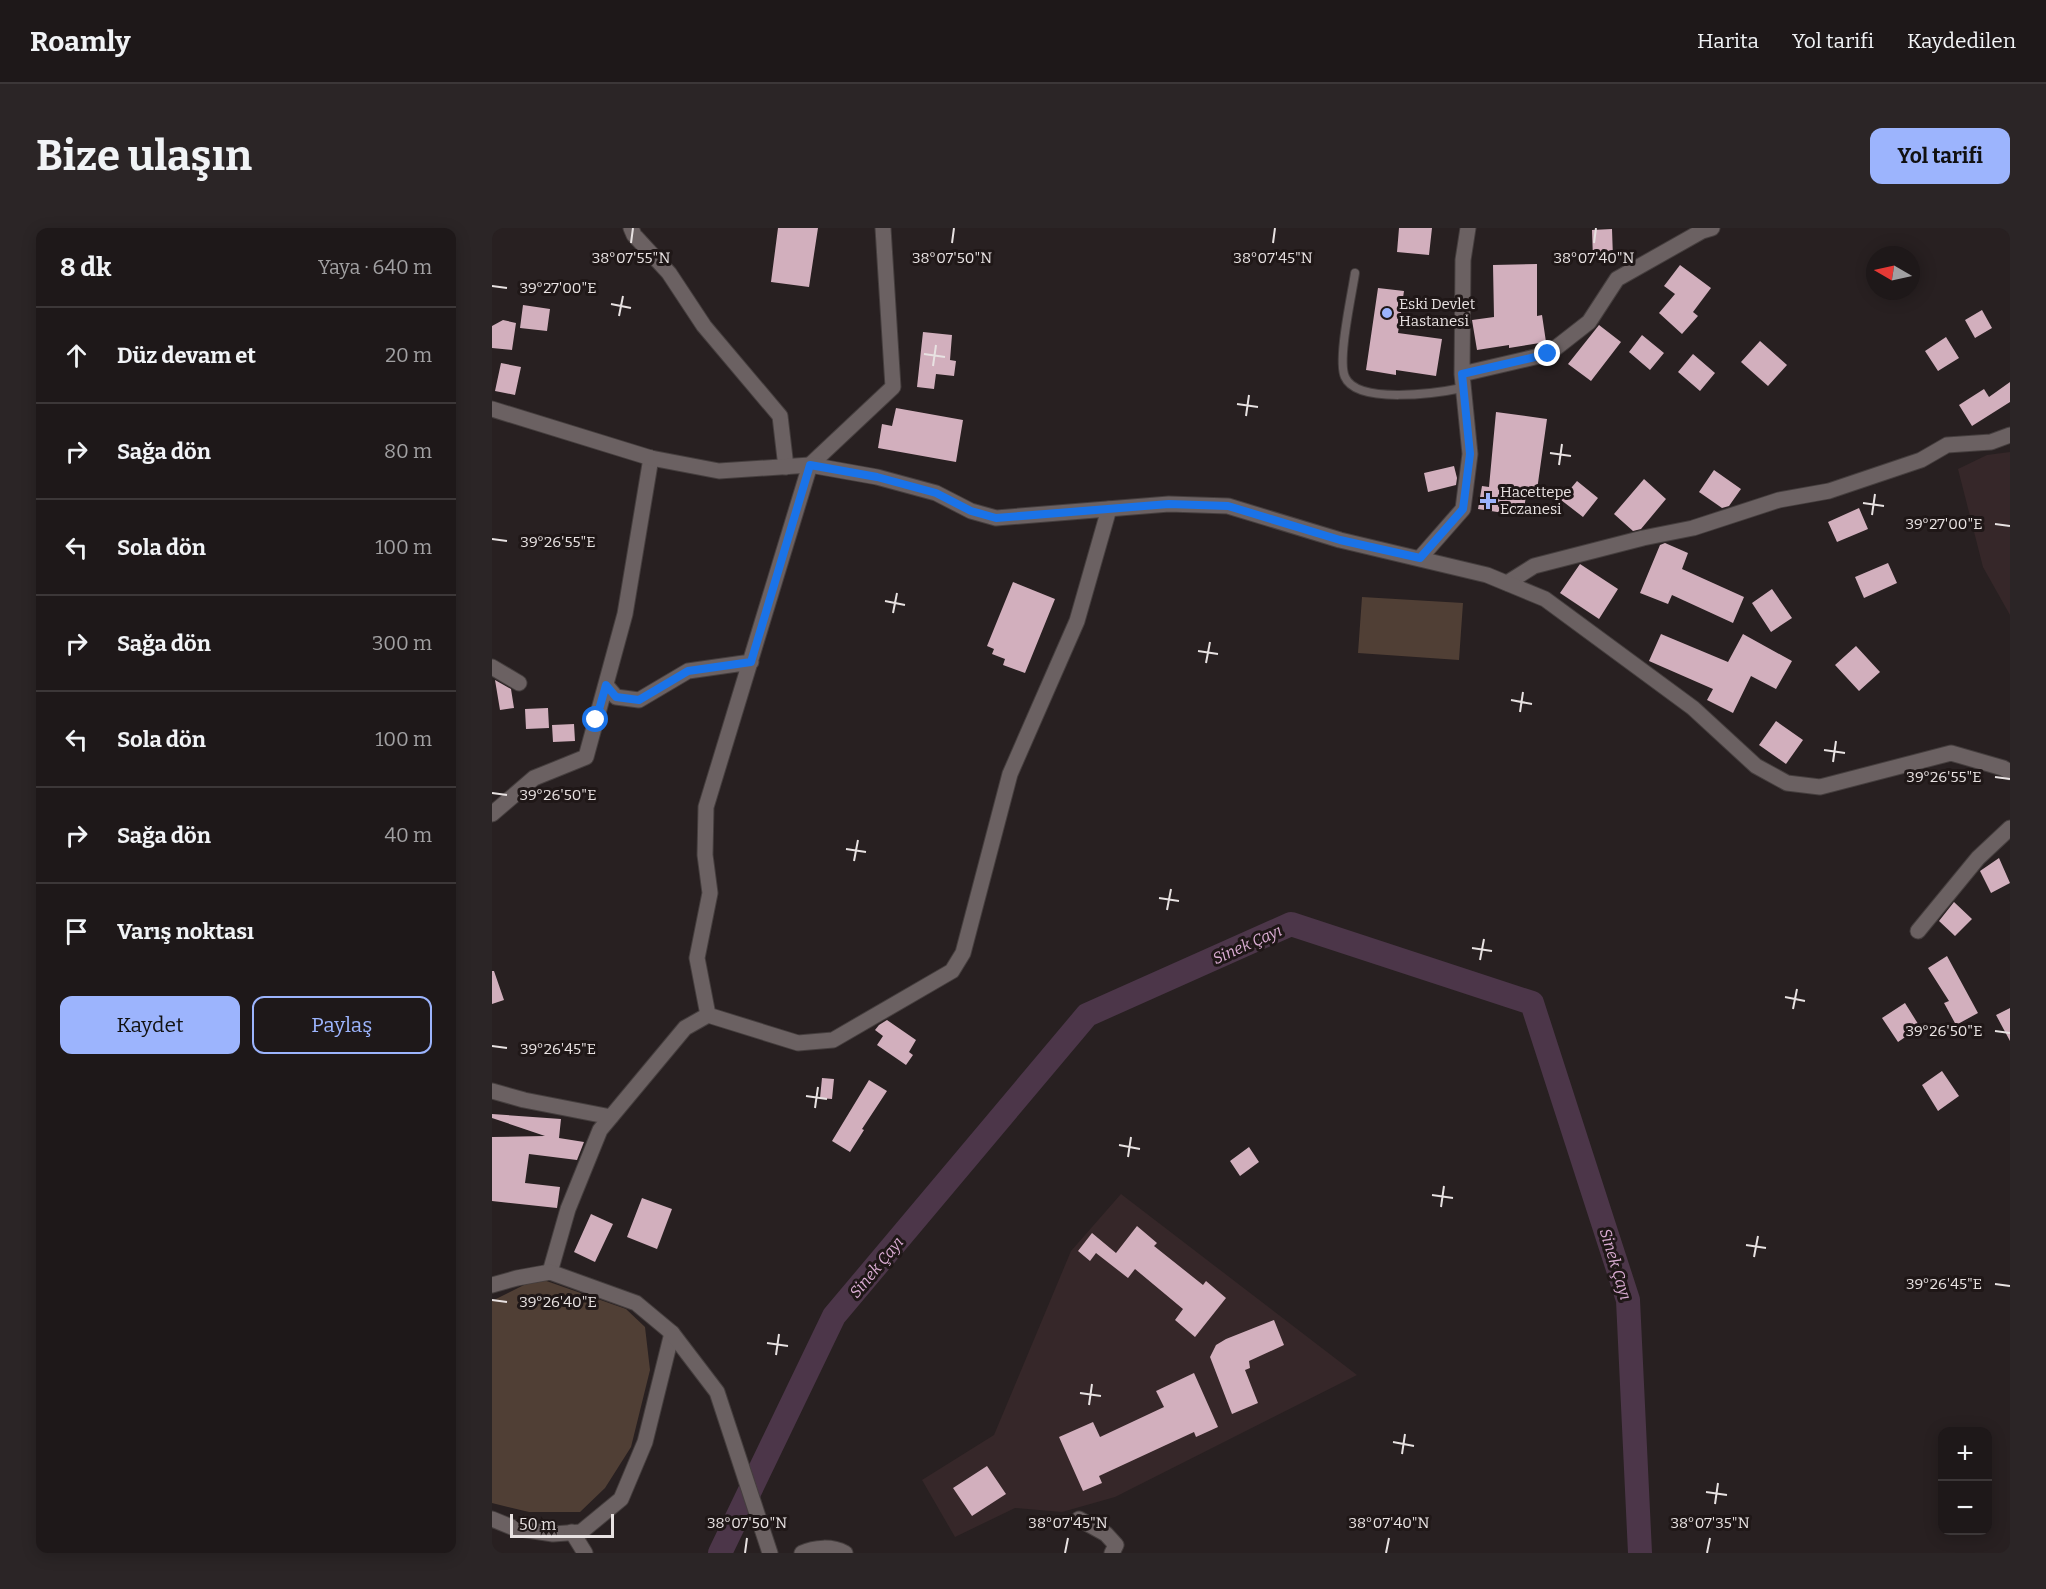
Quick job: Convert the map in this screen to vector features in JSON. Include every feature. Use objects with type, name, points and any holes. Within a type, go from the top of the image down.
[{"type":"street","points":[[631,228],[634,235],[669,273],[704,326],[780,416],[786,467]]},
{"type":"street","points":[[708,1015],[697,958],[710,893],[705,855],[706,807],[810,465],[893,387],[883,228]]},
{"type":"street","points":[[1420,558],[1463,509],[1470,454],[1462,381],[1463,260],[1468,228]]},
{"type":"street","points":[[1462,381],[1548,354],[1589,322],[1617,279],[1702,231],[1712,228]]},
{"type":"street","points":[[492,409],[651,458],[719,471],[810,465],[877,477],[926,490],[971,511],[996,518],[1169,504],[1228,506],[1340,540],[1486,575],[1545,598],[1694,708],[1756,766],[1787,783],[1820,787],[1951,753],[2010,772]]},
{"type":"street","points":[[1507,583],[1534,566],[1643,538],[1693,528],[1779,500],[1829,491],[1921,460],[1947,446],[1991,442],[2010,435]]},
{"type":"street","points":[[492,814],[534,778],[586,757],[625,614],[651,458]]},
{"type":"street","points":[[550,1272],[568,1209],[600,1130],[685,1028],[708,1015],[798,1043],[833,1041],[952,971],[963,953],[1010,774],[1077,621],[1109,509]]},
{"type":"street","points":[[606,685],[616,697],[639,700],[688,671],[751,662]]},
{"type":"street","points":[[492,668],[519,683]]},
{"type":"street","points":[[1918,931],[1978,858],[2010,828]]},
{"type":"street","points":[[492,1091],[524,1100],[611,1117]]},
{"type":"street","points":[[492,1285],[550,1272],[636,1303],[672,1333],[717,1392],[770,1553]]},
{"type":"street","points":[[492,1519],[524,1529],[553,1534],[581,1532],[621,1498],[645,1442],[672,1333]]},
{"type":"street","points":[[1079,1519],[1106,1534],[1116,1545],[1112,1553]]},
{"type":"street","points":[[572,1532],[585,1553]]},
{"type":"street","points":[[802,1553],[814,1547],[845,1553]]},
{"type":"lane","points":[[1355,273],[1342,362],[1345,378],[1353,388],[1368,393],[1440,393],[1462,381]]},
{"type":"shaded area","points":[[2010,452],[2010,615],[1983,567],[1958,469],[1987,455]]},
{"type":"shaded area","points":[[1362,597],[1463,603],[1459,660],[1358,653]]},
{"type":"shaded area","points":[[1121,1194],[1357,1375],[1115,1497],[1062,1512],[1015,1508],[955,1537],[922,1480],[994,1435],[1071,1251]]},
{"type":"shaded area","points":[[538,1278],[626,1309],[645,1327],[650,1370],[631,1447],[605,1488],[580,1512],[529,1512],[492,1503],[492,1301]]},
{"type":"building","points":[[778,228],[818,228],[809,287],[771,282]]},
{"type":"building","points":[[1399,228],[1432,228],[1429,255],[1397,252]]},
{"type":"building","points":[[1612,229],[1613,258],[1593,259],[1592,230]]},
{"type":"building","points":[[1537,264],[1537,316],[1542,315],[1546,342],[1477,350],[1472,320],[1494,317],[1493,265]]},
{"type":"building","points":[[1680,265],[1711,288],[1693,312],[1698,316],[1682,334],[1659,313],[1675,294],[1664,286]]},
{"type":"building","name":"Eski Devlet Hastanesi","points":[[1378,288],[1404,291],[1398,333],[1442,339],[1436,376],[1396,370],[1396,375],[1366,370]]},
{"type":"building","points":[[523,305],[550,309],[547,331],[520,328]]},
{"type":"building","points":[[1982,310],[1992,328],[1975,338],[1965,320]]},
{"type":"building","points":[[503,320],[516,323],[512,350],[492,348],[492,326]]},
{"type":"building","points":[[1599,325],[1621,342],[1591,381],[1568,364]]},
{"type":"building","points":[[923,332],[952,335],[950,360],[956,361],[954,376],[936,374],[934,389],[917,387]]},
{"type":"building","points":[[1642,335],[1664,353],[1650,370],[1629,352]]},
{"type":"building","points":[[1946,337],[1959,358],[1938,371],[1925,351]]},
{"type":"building","points":[[1760,341],[1787,365],[1768,386],[1741,362]]},
{"type":"building","points":[[1693,354],[1715,373],[1700,391],[1678,372]]},
{"type":"building","points":[[501,363],[521,367],[515,395],[495,391]]},
{"type":"building","points":[[2010,382],[2010,402],[1972,426],[1959,405],[1984,389],[1989,397]]},
{"type":"building","points":[[896,408],[963,420],[956,462],[878,448],[882,424],[892,426]]},
{"type":"building","points":[[1496,412],[1547,419],[1537,490],[1527,489],[1523,516],[1478,509],[1482,486],[1489,487]]},
{"type":"building","points":[[1454,466],[1456,485],[1428,492],[1424,473]]},
{"type":"building","points":[[1714,470],[1741,489],[1729,506],[1722,508],[1699,492]]},
{"type":"building","points":[[1644,479],[1666,499],[1641,529],[1633,531],[1614,514]]},
{"type":"building","points":[[1577,481],[1598,498],[1583,517],[1561,500]]},
{"type":"building","points":[[1859,508],[1868,529],[1837,542],[1828,522]]},
{"type":"building","points":[[1665,543],[1688,553],[1682,569],[1744,597],[1733,623],[1672,595],[1668,604],[1640,593],[1660,545]]},
{"type":"building","points":[[1888,563],[1897,583],[1864,598],[1855,577]]},
{"type":"building","points":[[1580,564],[1618,589],[1599,619],[1560,593]]},
{"type":"building","points":[[1013,582],[1055,599],[1025,673],[1003,665],[1005,659],[992,654],[994,649],[987,646]]},
{"type":"building","points":[[1772,589],[1792,618],[1771,632],[1752,603]]},
{"type":"building","points":[[1661,634],[1728,662],[1743,634],[1792,661],[1776,689],[1751,676],[1733,713],[1707,700],[1713,689],[1649,661]]},
{"type":"building","points":[[1856,646],[1880,672],[1859,691],[1835,665]]},
{"type":"building","points":[[495,680],[511,689],[514,708],[500,710]]},
{"type":"building","points":[[548,708],[549,728],[526,729],[525,709]]},
{"type":"building","points":[[1776,721],[1803,740],[1786,764],[1759,745]]},
{"type":"building","points":[[574,724],[575,741],[553,742],[552,725]]},
{"type":"building","points":[[1999,858],[2010,883],[1991,893],[1980,871]]},
{"type":"building","points":[[1954,902],[1972,919],[1955,936],[1939,921]]},
{"type":"building","points":[[1947,956],[1978,1013],[1956,1025],[1944,1003],[1949,1001],[1928,968]]},
{"type":"building","points":[[492,971],[494,971],[504,1000],[492,1004]]},
{"type":"building","points":[[1905,1003],[1920,1027],[1898,1042],[1882,1018]]},
{"type":"building","points":[[2010,1008],[2010,1041],[1996,1015]]},
{"type":"building","points":[[887,1020],[916,1040],[909,1052],[913,1055],[906,1065],[877,1045],[883,1036],[875,1030]]},
{"type":"building","points":[[1942,1071],[1959,1096],[1938,1111],[1922,1085]]},
{"type":"building","points":[[822,1078],[834,1079],[832,1099],[820,1098]]},
{"type":"building","points":[[869,1080],[887,1091],[850,1152],[832,1141]]},
{"type":"building","points":[[492,1114],[561,1119],[559,1138],[584,1142],[577,1160],[529,1154],[525,1183],[560,1187],[557,1208],[492,1201],[492,1137],[545,1136],[492,1118]]},
{"type":"building","points":[[1249,1147],[1259,1162],[1240,1176],[1230,1161]]},
{"type":"building","points":[[642,1198],[672,1209],[657,1249],[627,1237]]},
{"type":"building","points":[[591,1214],[613,1224],[595,1262],[574,1252]]},
{"type":"building","points":[[1137,1226],[1157,1243],[1154,1246],[1203,1285],[1206,1281],[1226,1298],[1195,1337],[1175,1320],[1183,1309],[1135,1269],[1128,1278],[1096,1253],[1090,1261],[1078,1251],[1092,1233],[1116,1253]]},
{"type":"building","points":[[1274,1320],[1284,1345],[1249,1361],[1250,1368],[1245,1370],[1258,1403],[1232,1414],[1210,1357],[1216,1345],[1226,1339]]},
{"type":"building","points":[[1194,1373],[1218,1427],[1196,1437],[1194,1432],[1099,1476],[1102,1483],[1083,1491],[1059,1437],[1093,1422],[1100,1437],[1164,1407],[1156,1391]]},
{"type":"building","points":[[987,1466],[1006,1494],[972,1516],[953,1488]]},
{"type":"waterway","name":"Sinek Çayı","points":[[720,1553],[834,1316],[1087,1015],[1291,924],[1532,1003],[1628,1300],[1640,1553]]},
{"type":"place","name":"Eski Devlet Hastanesi","points":[[1387,313]]},
{"type":"place","name":"Hacettepe Eczanesi","points":[[1488,501]]},
{"type":"route","points":[[596,720],[606,685],[616,697],[639,700],[688,671],[751,662],[810,465],[877,477],[936,493],[971,511],[996,518],[1169,504],[1228,506],[1340,540],[1420,558],[1463,509],[1470,454],[1462,374],[1548,354]]}]
